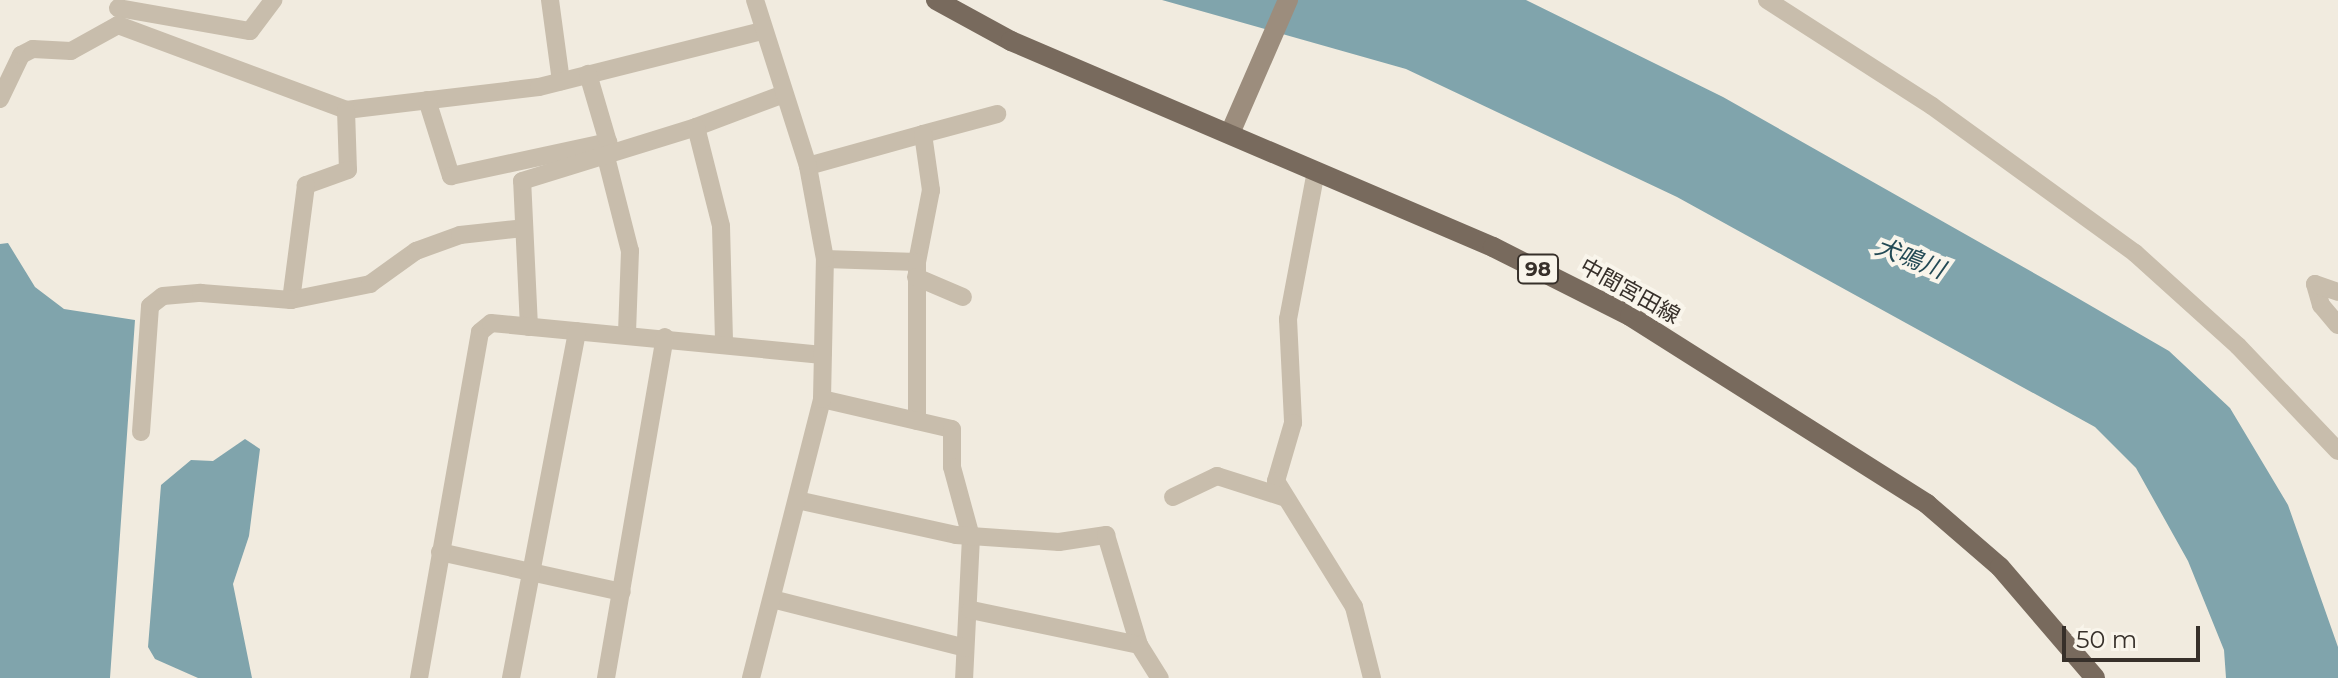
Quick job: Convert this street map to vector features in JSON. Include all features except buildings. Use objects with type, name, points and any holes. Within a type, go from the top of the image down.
[{"type":"main road","name":"中間宮田線","points":[[936,0],[1011,41],[1231,131],[1493,247],[1630,316],[1864,460],[2000,567],[2095,678]]},
{"type":"street","points":[[0,99],[21,55],[33,49],[71,51],[118,11],[250,31],[273,0]]},
{"type":"street","points":[[550,0],[561,81]]},
{"type":"street","points":[[751,678],[822,399],[825,259],[808,166],[781,95],[755,0]]},
{"type":"street","points":[[1231,131],[1288,0]]},
{"type":"street","points":[[1767,0],[1932,106],[2135,253],[2238,346],[2338,451]]},
{"type":"street","points":[[118,11],[346,110],[561,81],[762,31]]},
{"type":"street","points":[[427,100],[451,176],[608,142],[588,74]]},
{"type":"street","points":[[529,327],[522,181],[606,157],[781,95]]},
{"type":"street","points":[[291,300],[306,185],[348,170],[346,110]]},
{"type":"street","points":[[808,166],[997,114]]},
{"type":"street","points":[[696,127],[721,226],[724,344]]},
{"type":"street","points":[[917,421],[916,270],[931,190],[923,134]]},
{"type":"street","points":[[606,157],[630,251],[627,334]]},
{"type":"street","points":[[1316,171],[1288,319],[1293,423],[1276,481],[1283,497],[1354,607],[1372,678]]},
{"type":"street","points":[[141,432],[150,306],[163,296],[201,293],[291,300],[370,284],[416,251],[460,235],[524,228]]},
{"type":"street","points":[[825,259],[916,270],[963,297]]},
{"type":"street","points":[[2338,292],[2315,284],[2321,305],[2338,325]]},
{"type":"street","points":[[419,678],[480,332],[491,323],[665,337],[822,355]]},
{"type":"street","points":[[511,678],[577,331]]},
{"type":"street","points":[[606,678],[665,337]]},
{"type":"street","points":[[822,399],[952,429],[952,467],[969,533],[971,610],[964,678]]},
{"type":"street","points":[[1173,497],[1217,476],[1283,497]]},
{"type":"street","points":[[797,500],[969,533],[1059,542],[1106,535],[1139,645],[1160,678]]},
{"type":"street","points":[[440,552],[622,592]]},
{"type":"street","points":[[772,599],[965,648]]},
{"type":"street","points":[[971,610],[1139,645]]},
{"type":"water","name":"犬鳴川","points":[[1162,0],[1526,0],[1723,97],[2055,285],[2169,351],[2230,408],[2288,505],[2338,647],[2338,678],[2226,678],[2224,650],[2188,561],[2136,468],[2095,427],[1677,197],[1406,69]]},
{"type":"water","points":[[8,243],[35,287],[64,309],[135,320],[110,678],[0,678],[0,244]]},
{"type":"water","points":[[245,439],[260,449],[249,536],[233,584],[252,678],[198,678],[155,659],[148,647],[161,485],[191,460],[213,461]]}]
